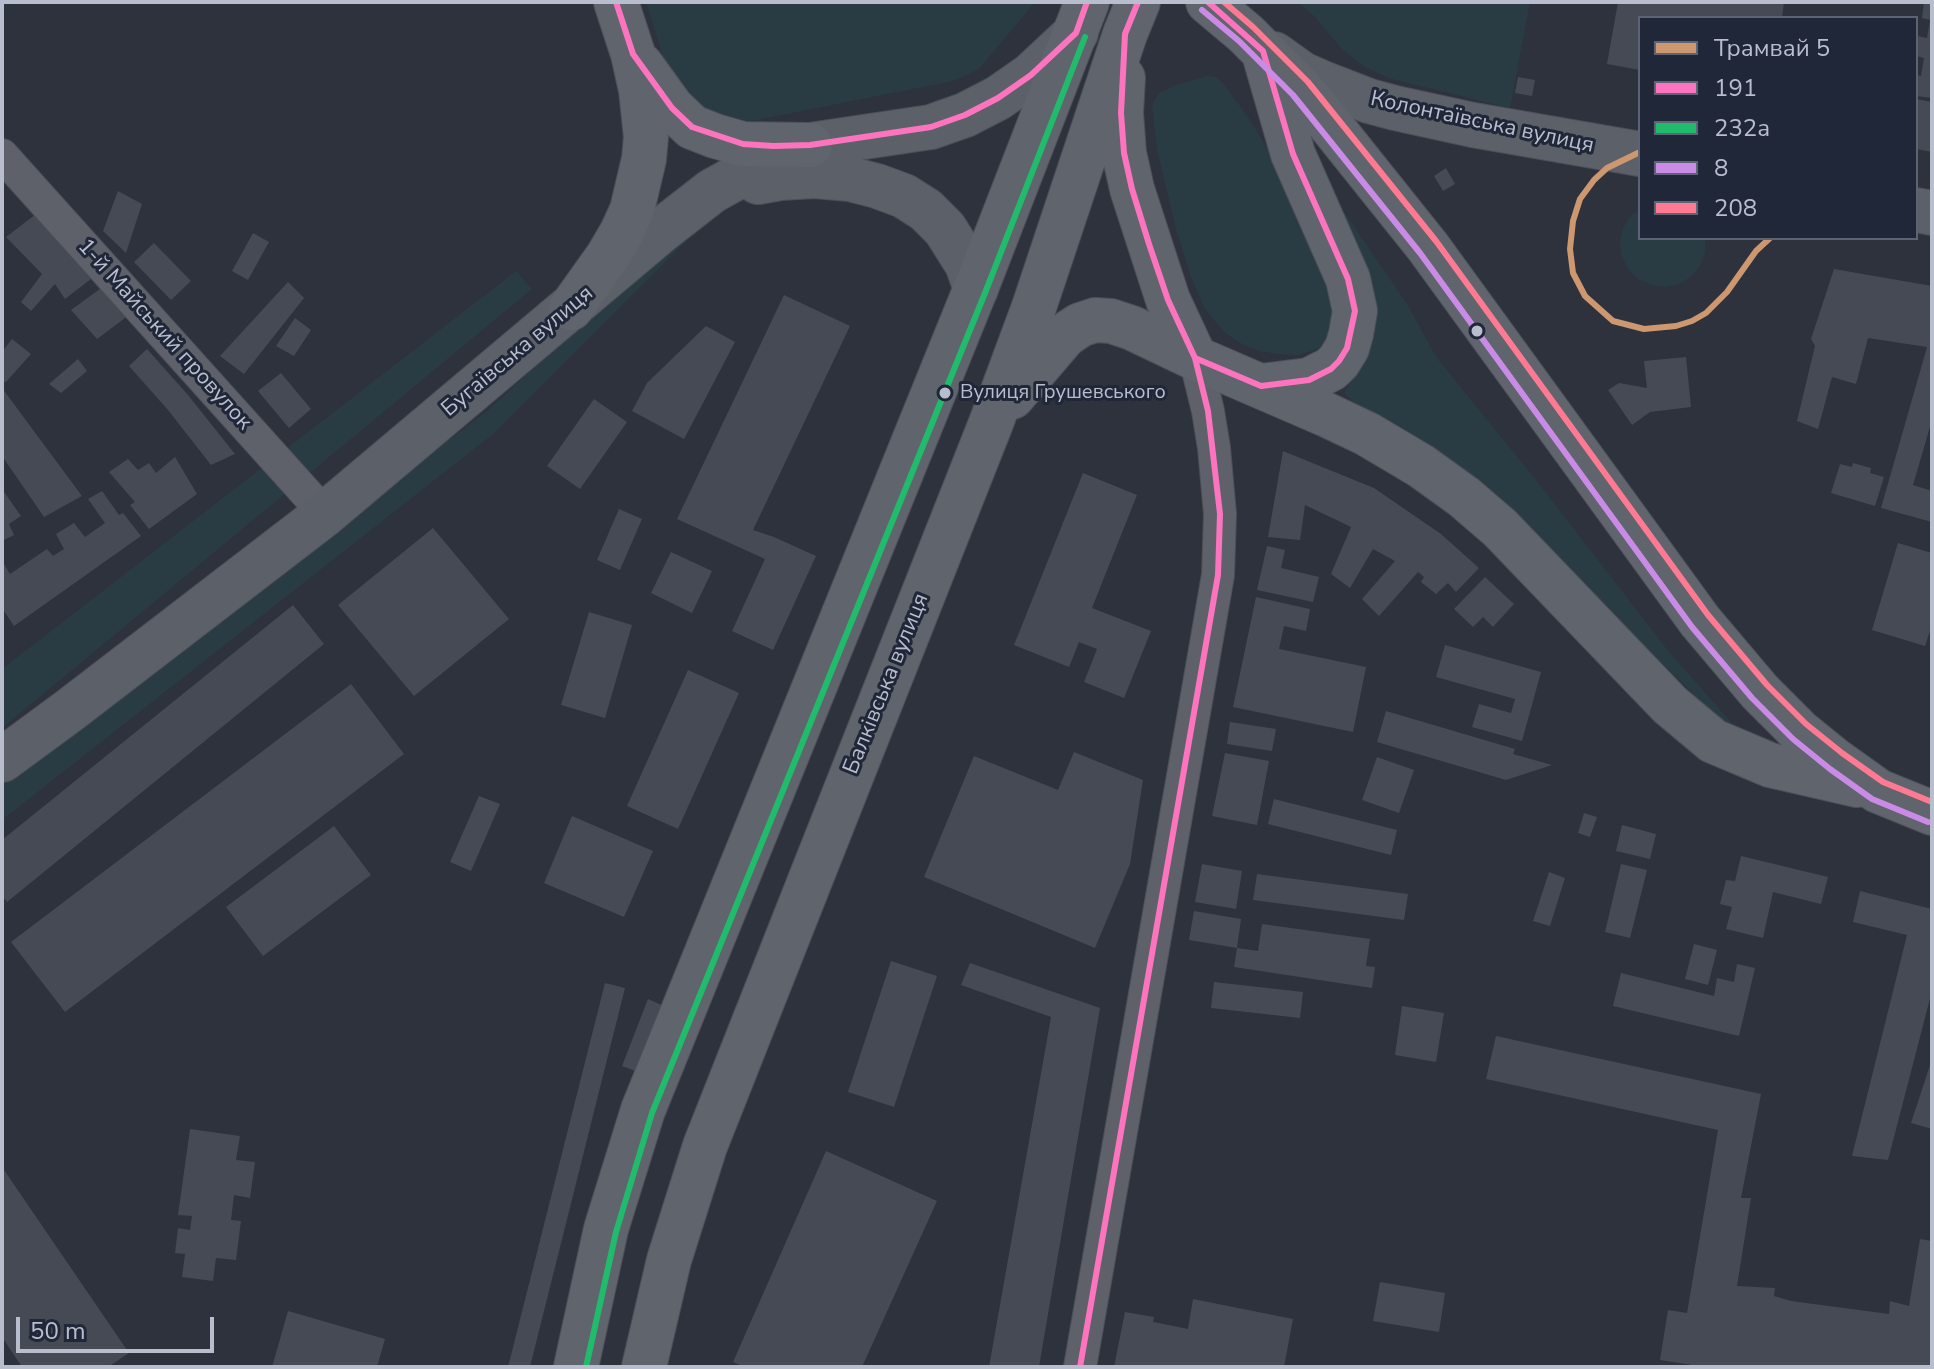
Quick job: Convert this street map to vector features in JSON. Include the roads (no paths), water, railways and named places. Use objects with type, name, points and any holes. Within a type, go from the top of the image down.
[{"type":"main road","points":[[571,308],[622,232],[632,210],[644,159],[643,102],[633,54],[616,2]]},
{"type":"main road","points":[[1208,2],[1254,42],[1324,117],[1428,247],[1728,656],[1799,731],[1878,791]]},
{"type":"main road","points":[[576,1367],[606,1229],[643,1110],[976,289],[1082,17]]},
{"type":"main road","name":"Бугаївська вулиця","points":[[2,760],[325,514],[712,191],[752,169],[810,145],[931,127],[965,115],[998,98],[1031,75],[1082,17]]},
{"type":"main road","points":[[1132,18],[1121,113],[1124,153],[1144,230],[1168,300],[1195,358]]},
{"type":"main road","name":"Балківська вулиця","points":[[644,1367],[669,1260],[705,1146],[991,423],[1034,307],[1132,18]]},
{"type":"main road","points":[[1254,42],[1293,154],[1348,279],[1355,311],[1347,348],[1331,369],[1309,380],[1261,386]]},
{"type":"main road","name":"Колонтаївська вулиця","points":[[1254,42],[1302,74],[1369,101],[1425,116],[1638,154]]},
{"type":"main road","points":[[633,54],[672,108],[692,127],[743,144],[810,145]]},
{"type":"main road","points":[[712,191],[780,178],[815,176],[850,179],[904,196],[926,210],[945,229],[967,264],[976,289]]},
{"type":"main road","points":[[991,423],[1065,335],[1095,320],[1111,321],[1132,328],[1367,434],[1421,466],[1500,528],[1670,705],[1713,741],[1770,765],[1878,791],[1932,813]]},
{"type":"street","name":"1-й Майський провулок","points":[[2,155],[325,514]]},
{"type":"street","points":[[1080,1367],[1218,575],[1220,514],[1214,448],[1195,358]]},
{"type":"tram line","name":"5","points":[[1638,153],[1607,168],[1594,180],[1580,199],[1573,221],[1570,249],[1573,273],[1585,296],[1613,321],[1644,329],[1692,321],[1706,313],[1727,292],[1756,251],[1768,240]]},
{"type":"place","name":"Вулиця Грушевського","points":[[945,393]]}]
